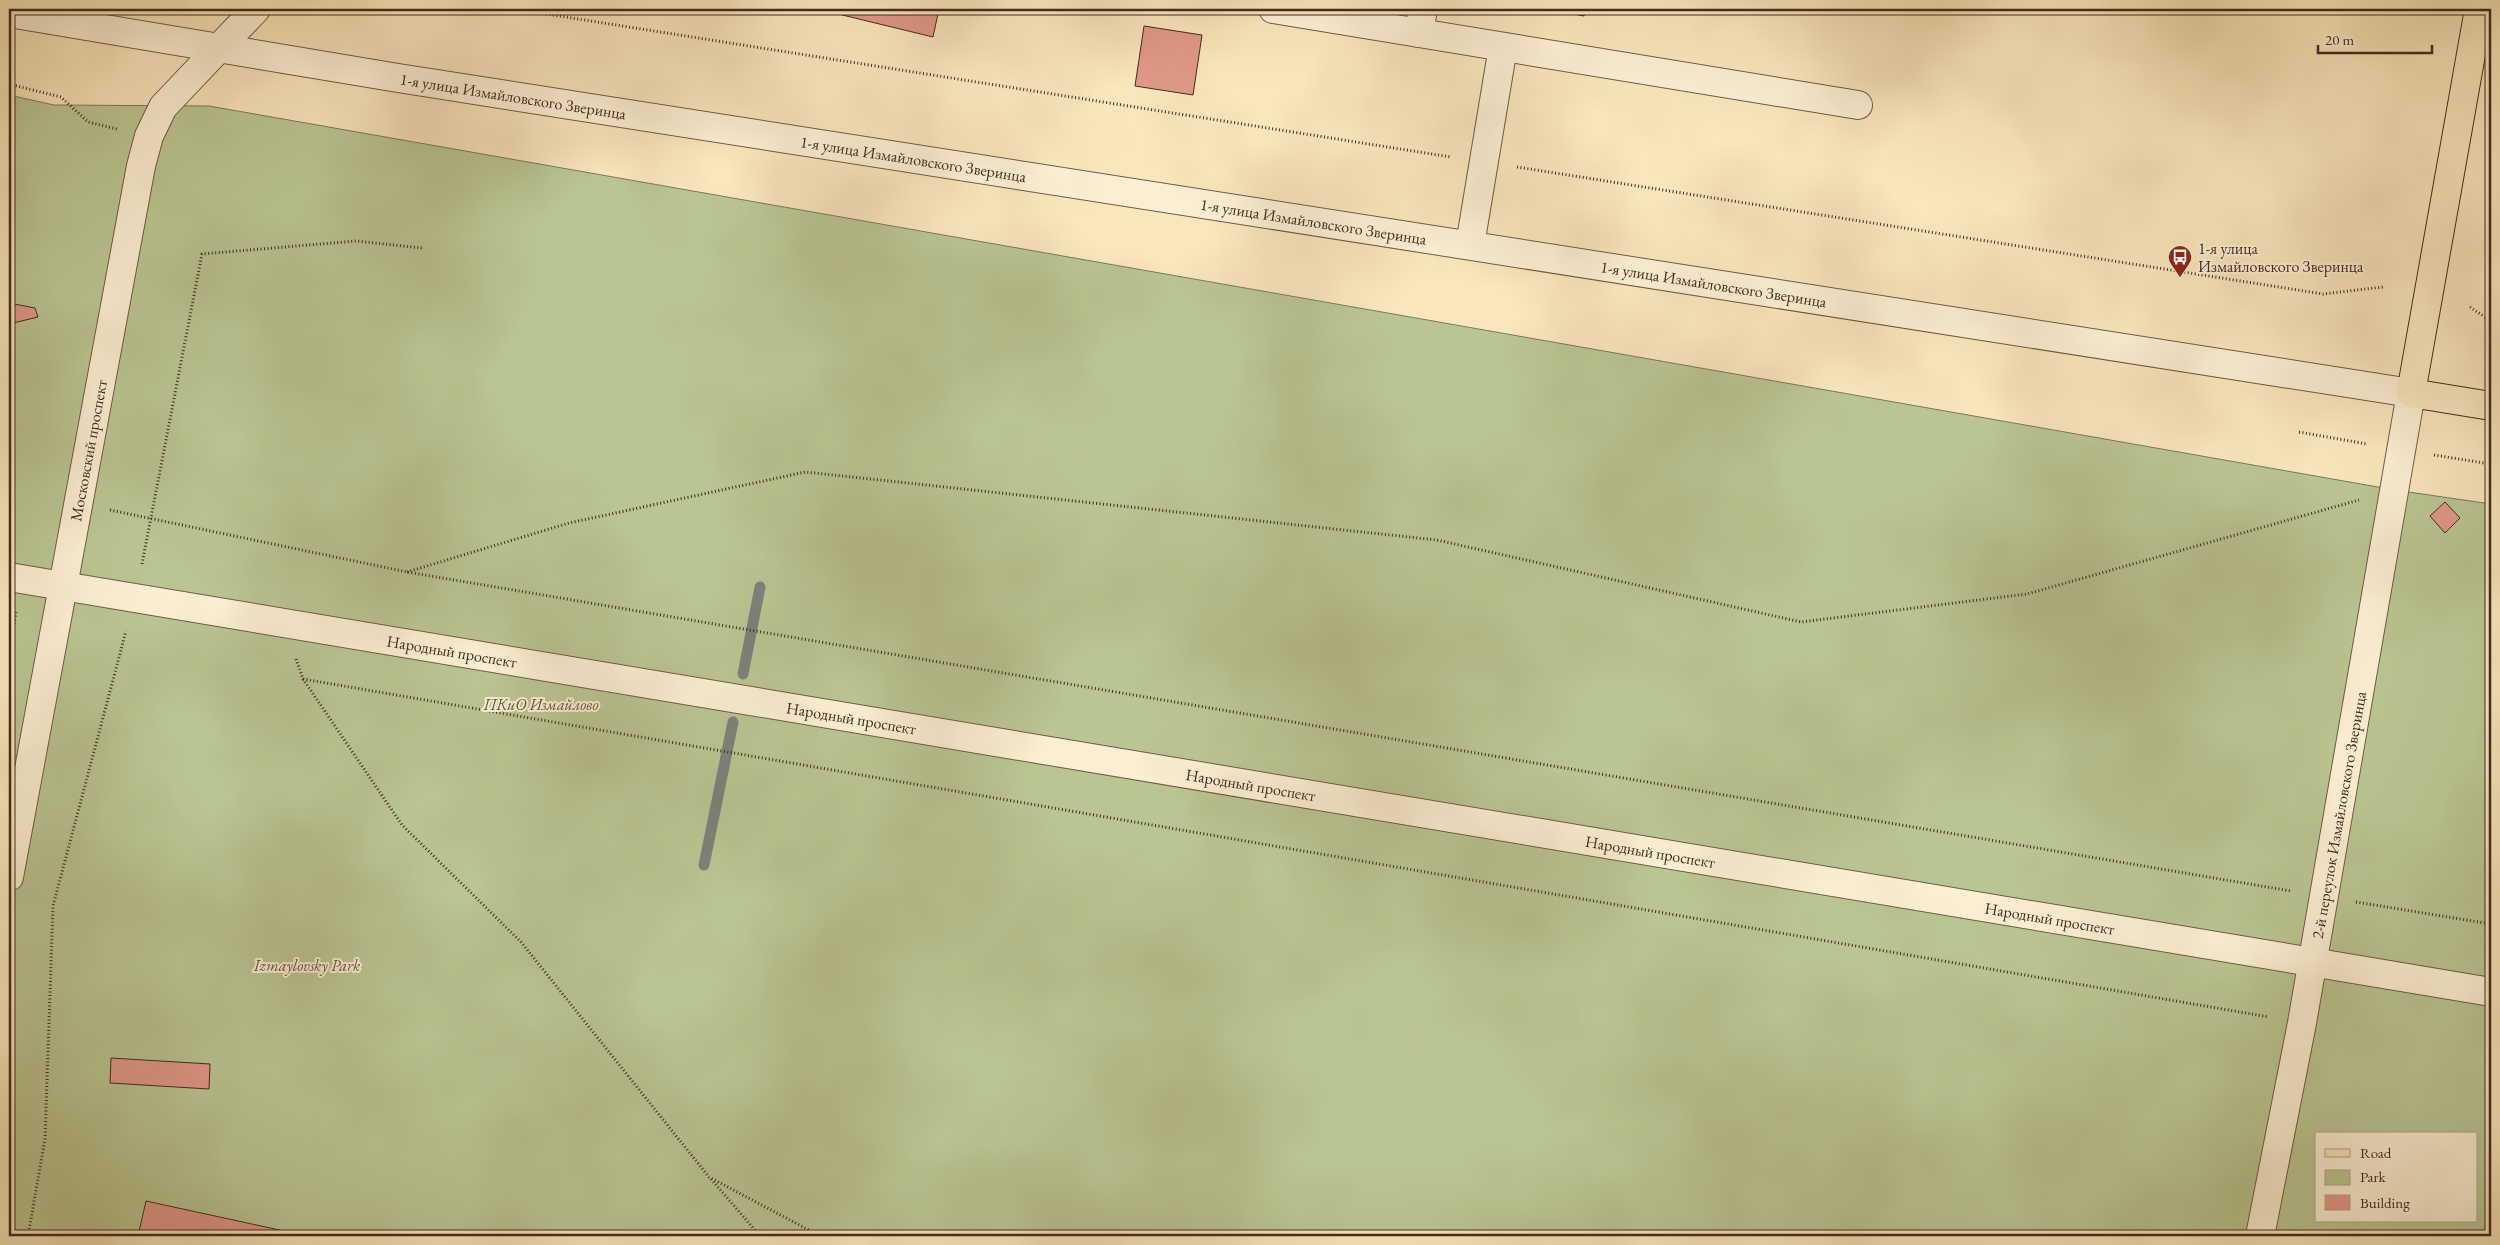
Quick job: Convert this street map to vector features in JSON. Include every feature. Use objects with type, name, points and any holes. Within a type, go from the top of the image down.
[{"type":"main road","points":[[2480,9],[2411,393],[2491,406]]},
{"type":"street","points":[[217,48],[256,9]]},
{"type":"street","points":[[1273,9],[1421,21],[1503,47],[1858,105]]},
{"type":"street","name":"1-я улица Измайловского Зверинца","points":[[9,13],[217,48],[2411,393]]},
{"type":"street","points":[[1470,245],[1503,47]]},
{"type":"street","name":"Московский проспект","points":[[9,876],[141,166],[149,136],[163,107],[217,48]]},
{"type":"street","name":"2-й переулок Измайловского Зверинца","points":[[2260,1236],[2325,897],[2411,393]]},
{"type":"street","name":"Народный проспект","points":[[9,577],[2491,992]]},
{"type":"path","points":[[9,84],[61,97],[88,122],[149,136]]},
{"type":"path","points":[[28,1236],[45,1139],[53,906],[153,519],[202,254],[356,241],[422,248]]},
{"type":"path","points":[[2470,307],[2491,321]]},
{"type":"path","points":[[2299,432],[2372,445]]},
{"type":"path","points":[[2433,454],[2484,463]]},
{"type":"path","points":[[407,572],[569,523],[805,472],[1437,540],[1801,622],[2027,594],[2395,490]]},
{"type":"path","points":[[78,504],[407,572],[2491,924]]},
{"type":"path","points":[[9,651],[16,610]]},
{"type":"path","points":[[283,623],[303,678],[402,825],[521,942],[709,1177],[760,1236]]},
{"type":"path","points":[[303,678],[2302,1022]]},
{"type":"path","points":[[709,1177],[820,1236]]},
{"type":"green space","name":"ПКиО Измайлово","points":[[9,95],[54,105],[209,106],[2395,490],[2491,504],[2491,1236],[9,1236]]},
{"type":"building","points":[[831,9],[939,9],[933,37],[830,12]]},
{"type":"building","points":[[1548,9],[1586,9],[1584,16]]},
{"type":"building","points":[[1144,26],[1202,35],[1193,95],[1135,86]]},
{"type":"building","points":[[9,303],[35,308],[38,317],[9,324]]},
{"type":"building","points":[[2445,502],[2460,518],[2445,533],[2430,516]]},
{"type":"building","points":[[111,1058],[210,1064],[209,1089],[110,1083]]},
{"type":"building","points":[[146,1201],[284,1231],[283,1236],[138,1236]]},
{"type":"waterway","points":[[743,674],[760,587]]},
{"type":"waterway","points":[[704,865],[733,722]]},
{"type":"place","name":"1-я улица Измайловского Зверинца","points":[[2180,278]]},
{"type":"park label","name":"Izmaylovsky Park","points":[[307,965]]}]
